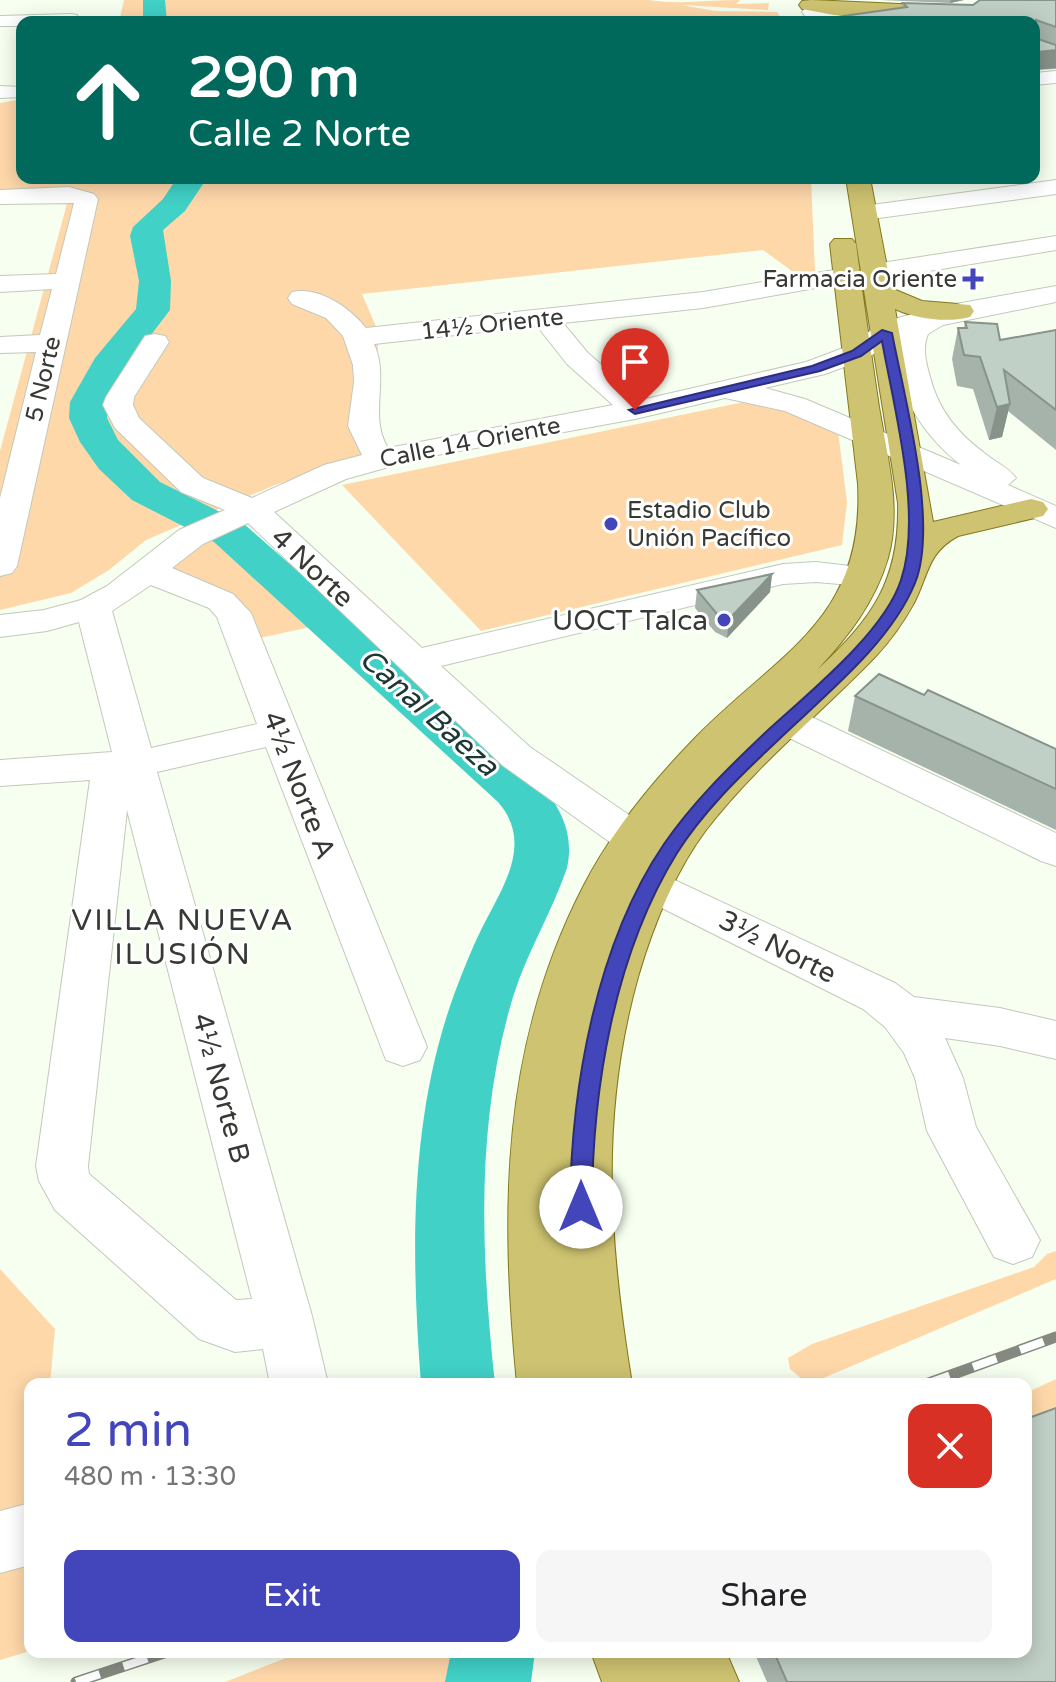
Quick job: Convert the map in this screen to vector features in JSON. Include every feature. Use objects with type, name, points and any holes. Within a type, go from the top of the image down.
[{"type":"main road","points":[[788,0],[808,12],[845,9],[928,11],[954,7]]},
{"type":"main road","points":[[601,1378],[584,1262],[581,1207],[585,1106],[602,1013],[630,931],[671,848],[710,798],[854,657],[891,615],[909,581],[914,556],[916,519],[856,353],[836,184]]},
{"type":"main road","points":[[546,1378],[532,1235],[533,1152],[539,1102],[559,1005],[590,921],[633,838],[710,747],[834,630],[859,590],[870,557],[888,446],[886,333],[859,184]]},
{"type":"main road","points":[[877,282],[918,309],[952,313]]},
{"type":"main road","points":[[914,556],[934,535],[947,528],[1048,513]]},
{"type":"main road","points":[[627,1658],[637,1682]]},
{"type":"main road","points":[[694,1658],[704,1682]]},
{"type":"street","points":[[874,16],[895,8],[928,11]]},
{"type":"street","points":[[864,213],[1056,187]]},
{"type":"street","points":[[911,188],[935,204]]},
{"type":"street","name":"5 Norte","points":[[0,197],[80,195],[86,199],[0,566]]},
{"type":"street","points":[[877,282],[1052,247]]},
{"type":"street","name":"14½ Oriente","points":[[368,336],[703,300],[846,276]]},
{"type":"street","points":[[0,284],[67,281]]},
{"type":"street","name":"Calle 14 Oriente","points":[[0,626],[47,620],[93,607],[148,571],[191,537],[313,480],[379,459],[635,410],[815,368],[856,353],[886,333],[907,324],[1056,294]]},
{"type":"street","points":[[301,298],[330,309],[368,336],[367,401],[363,429],[379,459]]},
{"type":"street","points":[[952,313],[917,330],[913,336],[911,361],[936,425],[981,467],[1048,513]]},
{"type":"street","points":[[545,318],[577,358],[635,410]]},
{"type":"street","points":[[155,342],[120,397],[118,405],[126,422],[192,485],[240,514]]},
{"type":"street","points":[[0,345],[52,343]]},
{"type":"street","points":[[688,398],[758,395],[795,405],[1048,513]]},
{"type":"street","name":"4 Norte","points":[[240,514],[414,661],[516,756],[633,838]]},
{"type":"street","name":"4½ Norte A","points":[[148,571],[229,606],[403,1047]]},
{"type":"street","points":[[414,661],[783,574],[816,572],[863,576]]},
{"type":"street","name":"4½ Norte B","points":[[93,607],[124,765],[284,1316],[298,1378]]},
{"type":"street","points":[[787,721],[1056,851]]},
{"type":"street","points":[[0,773],[124,765],[279,732]]},
{"type":"street","points":[[124,765],[62,1166],[65,1181],[74,1194],[219,1321],[230,1327],[243,1328],[284,1316]]},
{"type":"street","name":"3½ Norte","points":[[651,884],[879,996],[902,1014],[924,1044],[939,1078],[952,1131],[1013,1240]]},
{"type":"street","name":"3½ Norte","points":[[902,1014],[1000,1027],[1056,1040]]},
{"type":"street","points":[[0,1542],[24,1536]]},
{"type":"shaded area","points":[[124,0],[740,0],[736,4],[769,3],[768,10],[681,5],[715,11],[777,12],[780,16],[120,16]]},
{"type":"shaded area","points":[[16,100],[16,184],[811,184],[815,271],[796,274],[763,250],[362,294],[378,331],[377,433],[386,449],[275,485],[146,540],[109,570],[71,593],[0,610],[0,451],[68,200],[0,201],[0,103]]},
{"type":"shaded area","name":"Estadio Club Unión Pacífico","points":[[744,402],[773,406],[838,431],[847,502],[842,545],[481,631],[342,485]]},
{"type":"shaded area","points":[[208,533],[254,571],[310,627],[251,640],[236,605],[159,570]]},
{"type":"shaded area","points":[[1056,1251],[1056,1279],[823,1378],[801,1378],[790,1369],[788,1358],[812,1344],[1034,1267],[1047,1254]]},
{"type":"shaded area","points":[[0,1269],[55,1329],[51,1378],[24,1378],[24,1509],[0,1514]]},
{"type":"shaded area","points":[[1056,1379],[1056,1433],[1032,1442],[1032,1390]]},
{"type":"shaded area","points":[[24,1565],[24,1653],[0,1660],[0,1571]]},
{"type":"shaded area","points":[[286,1658],[469,1658],[459,1682],[225,1682]]},
{"type":"building","points":[[980,0],[1056,0],[1056,27],[1040,21],[1040,16],[843,16],[907,7],[903,3],[973,5]]},
{"type":"building","points":[[1040,40],[1056,45],[1056,50],[1040,52]]},
{"type":"building","points":[[965,322],[997,324],[1000,340],[1056,330],[1056,410],[1004,370],[1010,404],[997,407],[980,357],[964,355],[958,328],[967,328]]},
{"type":"building","points":[[772,574],[729,619],[717,614],[697,590]]},
{"type":"building","points":[[879,674],[924,695],[928,690],[1056,749],[1056,789],[855,696]]},
{"type":"building","points":[[1056,1408],[1056,1682],[787,1682],[777,1658],[1032,1658],[1032,1417]]},
{"type":"waterway","name":"Canal Baeza","points":[[154,0],[155,16]]},
{"type":"waterway","name":"Canal Baeza","points":[[188,184],[174,205],[148,227],[146,236],[155,281],[153,310],[108,366],[89,402],[88,418],[99,442],[113,461],[146,491],[229,533],[516,790],[534,813],[541,831],[539,868],[485,990],[460,1094],[450,1190],[449,1239],[457,1378]]},
{"type":"waterway","name":"Canal Baeza","points":[[488,1682],[492,1658]]},
{"type":"railway","points":[[943,1378],[1056,1337]]},
{"type":"railway","points":[[76,1682],[149,1658]]},
{"type":"place","name":"Farmacia Oriente","points":[[973,279]]},
{"type":"place","name":"Estadio Club Unión Pacífico","points":[[611,524]]},
{"type":"place","name":"UOCT Talca","points":[[724,620]]},
{"type":"district","name":"VILLA NUEVA ILUSIÓN","points":[[183,937]]},
{"type":"route","points":[[581,1207],[581,1155],[592,1056],[602,1013],[623,951],[651,884],[671,848],[719,787],[854,657],[891,615],[909,581],[917,538],[908,454],[886,333],[856,353],[815,368],[635,410]]}]
